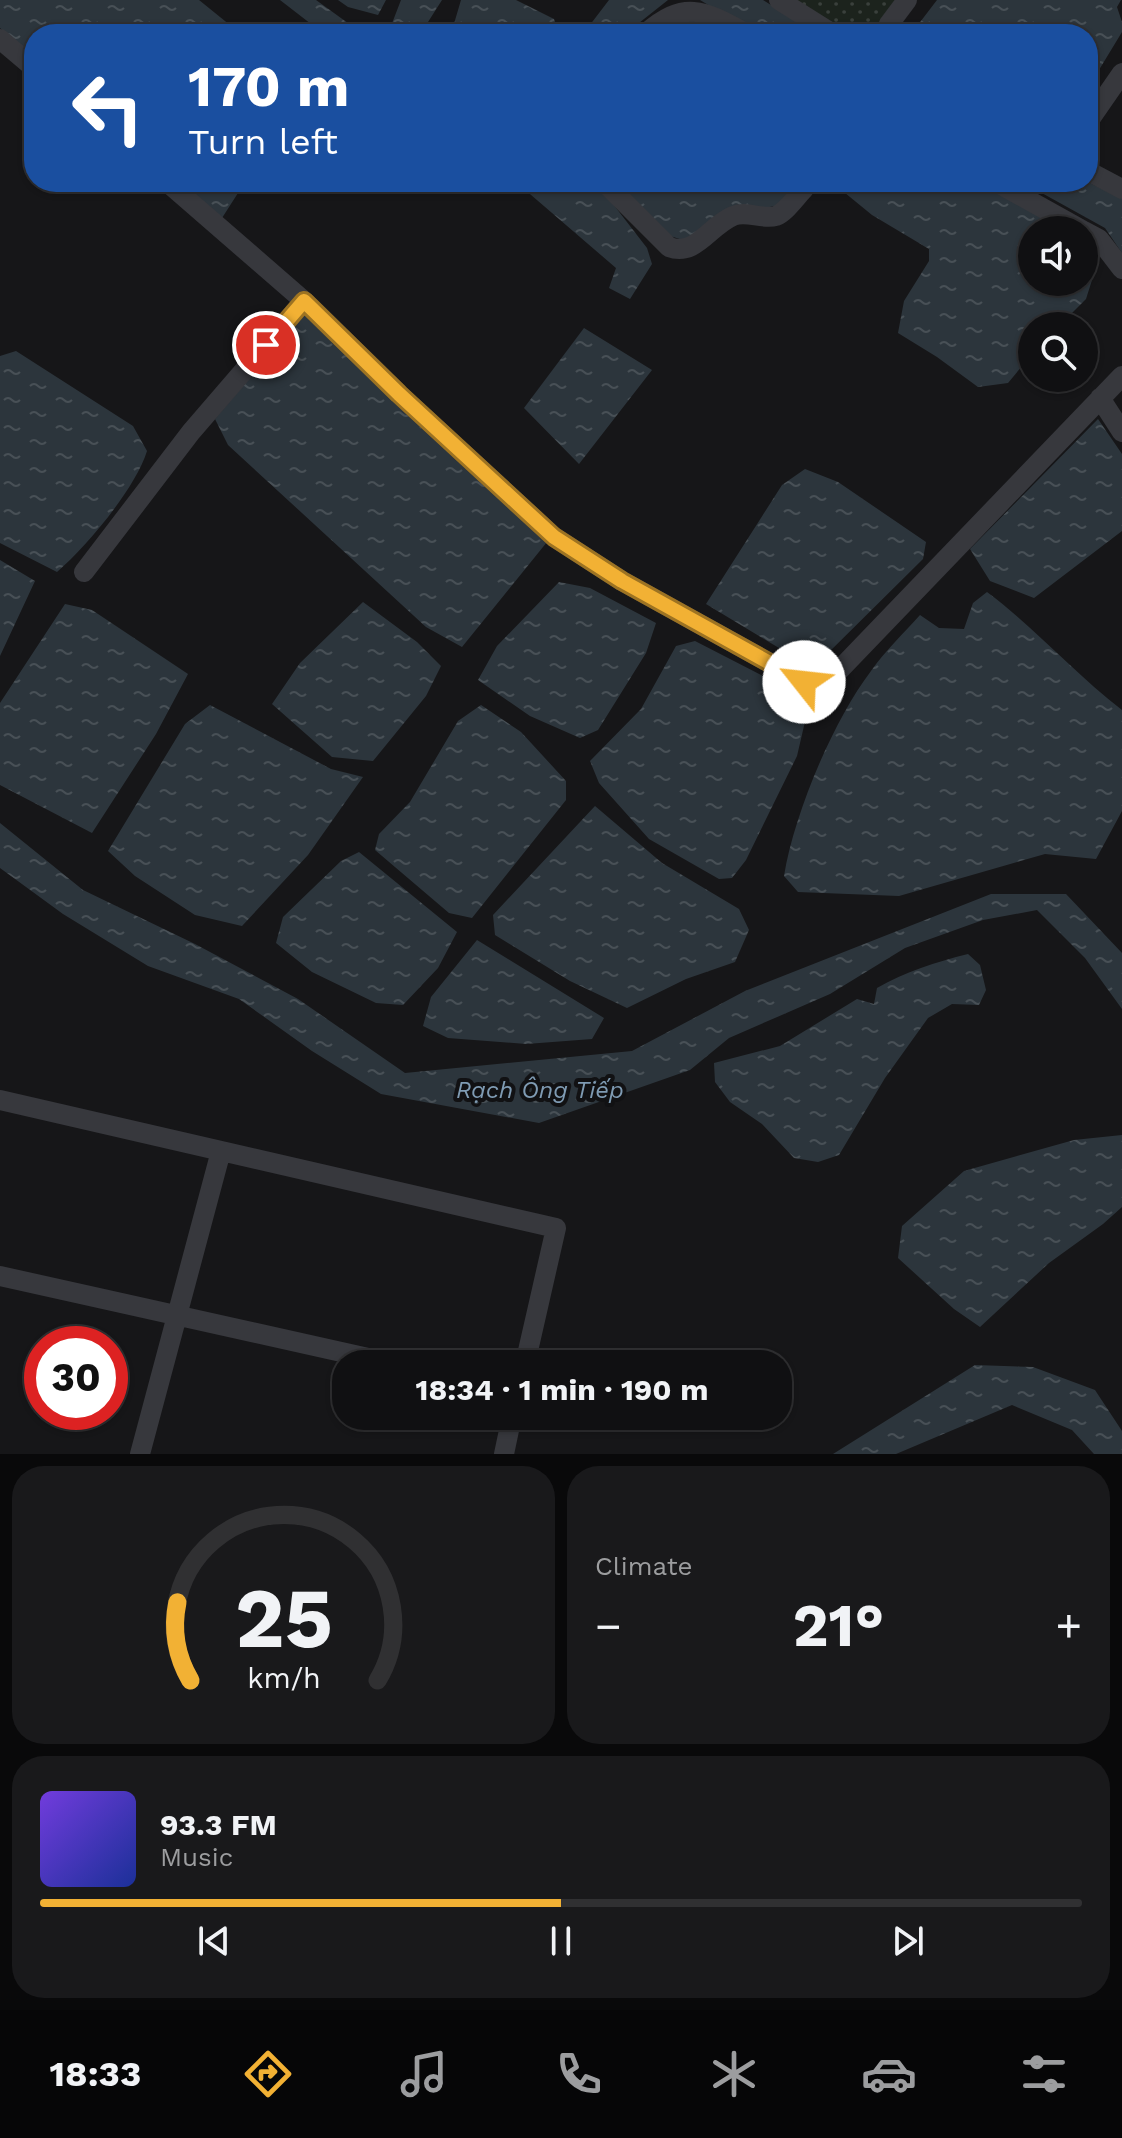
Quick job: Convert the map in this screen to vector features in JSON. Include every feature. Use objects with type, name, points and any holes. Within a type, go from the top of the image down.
[{"type":"street","points":[[779,0],[817,24]]},
{"type":"street","points":[[889,24],[907,0]]},
{"type":"street","points":[[653,24],[660,16],[680,6],[700,9],[728,24]]},
{"type":"street","points":[[0,39],[24,59]]},
{"type":"street","points":[[1098,108],[1122,73]]},
{"type":"street","points":[[1098,176],[1122,189]]},
{"type":"street","points":[[179,192],[304,301],[399,394],[554,537],[622,581],[804,682],[823,687],[1122,376]]},
{"type":"street","points":[[614,192],[669,247],[679,251],[693,247],[717,224],[736,214],[779,215],[801,192]]},
{"type":"street","points":[[1014,192],[1058,216]]},
{"type":"street","points":[[1098,238],[1122,269]]},
{"type":"street","points":[[84,572],[191,432],[304,301]]},
{"type":"street","points":[[1100,398],[1122,432]]},
{"type":"street","points":[[0,1100],[556,1228],[528,1350]]},
{"type":"street","points":[[140,1454],[221,1151]]},
{"type":"street","points":[[0,1276],[332,1350]]},
{"type":"street","points":[[504,1454],[509,1430]]},
{"type":"shaded area","points":[[796,0],[896,0],[881,24],[834,24]]},
{"type":"water","points":[[0,0],[199,0],[229,24],[24,24],[24,48],[0,28]]},
{"type":"water","points":[[280,0],[316,0],[349,24],[311,24]]},
{"type":"water","points":[[338,0],[386,0],[378,15],[348,7]]},
{"type":"water","points":[[401,0],[442,0],[427,24],[392,24]]},
{"type":"water","points":[[461,0],[516,0],[554,19],[556,24],[454,24]]},
{"type":"water","points":[[609,0],[668,0],[638,24],[591,24]]},
{"type":"water","points":[[700,0],[763,0],[801,24],[740,24]]},
{"type":"water","points":[[937,0],[1121,0],[1117,7],[1122,32],[1098,72],[1098,24],[919,24]]},
{"type":"water","points":[[691,8],[715,24],[666,24]]},
{"type":"water","points":[[1098,187],[1122,199],[1122,253],[1105,228],[1098,224],[1098,216],[1083,216],[1040,192],[1098,192]]},
{"type":"water","points":[[192,192],[239,192],[222,218]]},
{"type":"water","points":[[528,192],[604,192],[647,248],[652,264],[630,299],[609,288],[616,268]]},
{"type":"water","points":[[622,192],[791,192],[781,205],[758,209],[695,244],[658,232]]},
{"type":"water","points":[[844,192],[997,192],[1041,216],[1018,216],[1018,296],[1087,296],[1073,312],[1018,312],[1018,371],[1008,383],[978,387],[898,333],[904,301],[929,261],[929,249],[872,215]]},
{"type":"water","points":[[304,314],[547,542],[462,647],[426,627],[228,445],[215,419]]},
{"type":"water","points":[[584,328],[652,370],[579,464],[524,408]]},
{"type":"water","points":[[16,351],[133,426],[147,451],[132,482],[109,516],[57,572],[0,543],[0,356]]},
{"type":"water","points":[[1098,419],[1122,454],[1122,531],[1034,598],[990,581],[970,549]]},
{"type":"water","points":[[805,469],[838,482],[926,542],[923,559],[821,660],[779,648],[706,604],[782,485]]},
{"type":"water","points":[[0,560],[35,581],[0,656]]},
{"type":"water","points":[[559,582],[590,588],[656,623],[646,653],[598,730],[580,738],[530,716],[478,680],[497,646]]},
{"type":"water","points":[[987,592],[1122,710],[1122,811],[1096,859],[1045,854],[899,896],[798,892],[784,876],[796,825],[829,741],[857,692],[882,656],[920,615],[939,628],[964,629],[973,603]]},
{"type":"water","points":[[363,602],[417,642],[441,666],[426,696],[373,761],[332,757],[272,704],[300,663]]},
{"type":"water","points":[[65,604],[92,610],[188,674],[156,734],[92,833],[0,785],[0,703]]},
{"type":"water","points":[[695,641],[810,700],[797,756],[746,860],[732,878],[719,879],[649,839],[599,783],[590,761],[641,709],[676,646]]},
{"type":"water","points":[[210,705],[331,769],[363,777],[308,855],[242,926],[195,915],[135,876],[108,851],[185,724]]},
{"type":"water","points":[[481,705],[521,732],[566,781],[566,800],[472,918],[449,913],[375,850],[379,834],[410,802],[458,721]]},
{"type":"water","points":[[595,806],[662,863],[739,909],[749,930],[735,962],[686,979],[627,1008],[570,981],[495,935],[493,915]]},
{"type":"water","name":"Rạch Ông Tiếp","points":[[0,823],[83,890],[195,944],[298,999],[405,1073],[632,1051],[745,991],[991,894],[1066,894],[1122,953],[1122,1009],[1085,958],[1037,910],[983,920],[905,948],[830,994],[729,1038],[690,1070],[539,1123],[381,1094],[312,1051],[239,999],[148,966],[63,914],[0,868]]},
{"type":"water","points":[[359,852],[457,932],[438,968],[403,1005],[376,1003],[312,972],[276,943],[283,917],[341,861]]},
{"type":"water","points":[[477,940],[604,1018],[592,1039],[526,1044],[448,1038],[423,1026],[431,997]]},
{"type":"water","points":[[968,954],[980,965],[986,990],[979,1005],[952,1004],[928,1018],[885,1078],[839,1155],[818,1162],[794,1158],[762,1124],[730,1102],[715,1082],[714,1063],[780,1046],[857,999],[874,1004],[877,988],[888,982]]},
{"type":"water","points":[[1122,1135],[1122,1207],[1049,1263],[980,1327],[954,1309],[898,1258],[902,1226],[964,1171],[1074,1140]]},
{"type":"water","points":[[975,1365],[1033,1367],[1095,1390],[1122,1431],[1122,1454],[1094,1454],[1072,1430],[1012,1405],[896,1454],[833,1454]]},
{"type":"route","points":[[266,345],[304,301],[399,394],[554,537],[622,581],[804,682]]}]
